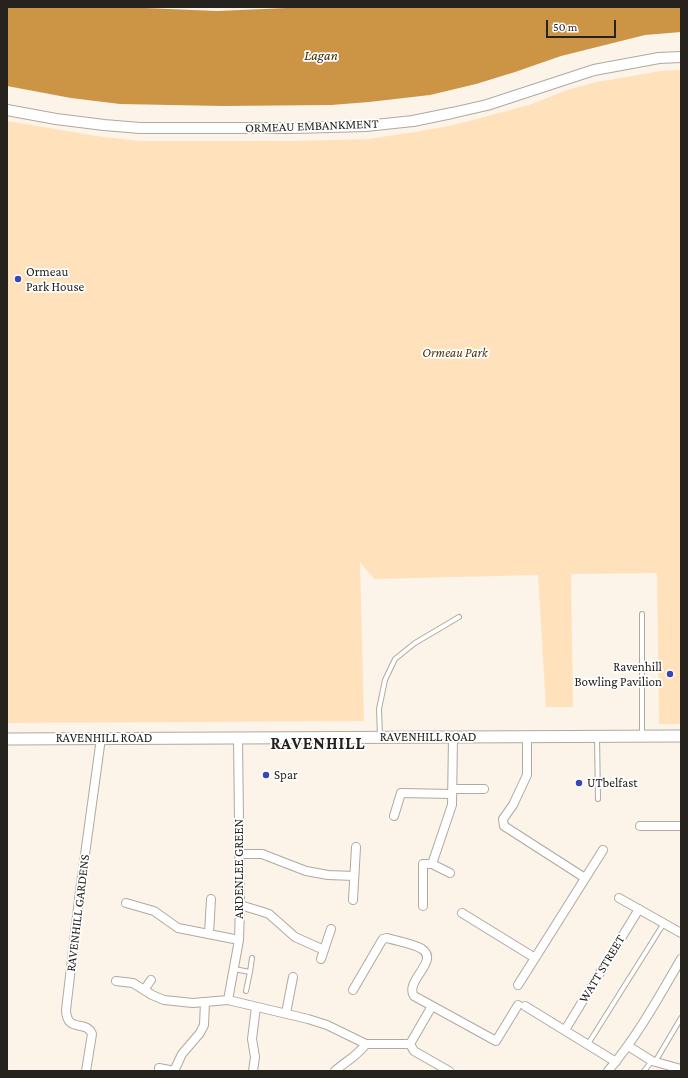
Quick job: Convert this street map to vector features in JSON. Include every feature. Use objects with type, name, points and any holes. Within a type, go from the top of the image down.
[{"type":"main road","name":"RAVENHILL ROAD","points":[[7,739],[681,736]]},
{"type":"street","name":"ORMEAU EMBANKMENT","points":[[7,110],[56,119],[140,128],[293,128],[366,126],[413,121],[487,105],[594,70],[652,60],[681,57]]},
{"type":"street","points":[[527,736],[527,775],[513,805],[505,815],[503,824],[506,828],[585,878]]},
{"type":"street","points":[[432,864],[450,814],[453,791],[453,737]]},
{"type":"street","name":"RAVENHILL GARDENS","points":[[86,1071],[92,1034],[87,1028],[73,1025],[69,1022],[66,1017],[66,1010],[80,891],[101,738]]},
{"type":"street","name":"ARDENLEE GREEN","points":[[228,1000],[239,940],[238,738]]},
{"type":"street","points":[[394,816],[401,793],[484,789]]},
{"type":"street","points":[[640,826],[681,826]]},
{"type":"street","points":[[353,900],[356,848]]},
{"type":"street","points":[[518,985],[603,850]]},
{"type":"street","points":[[239,854],[262,854],[314,872],[328,875],[354,876]]},
{"type":"street","points":[[423,906],[423,864],[432,864],[450,873]]},
{"type":"street","points":[[619,898],[681,933]]},
{"type":"street","points":[[209,934],[211,899]]},
{"type":"street","points":[[126,903],[154,911],[178,928],[239,940]]},
{"type":"street","points":[[240,905],[268,914],[295,937],[324,950]]},
{"type":"street","name":"WATT STREET","points":[[565,1030],[639,909]]},
{"type":"street","points":[[462,913],[535,958]]},
{"type":"street","points":[[321,959],[331,929]]},
{"type":"street","points":[[353,990],[383,939],[387,938],[421,948],[426,952],[426,964],[412,990],[414,996],[496,1041],[521,1005],[565,1030],[616,1062]]},
{"type":"street","points":[[608,1071],[628,1046],[649,1014],[681,959]]},
{"type":"street","points":[[286,1013],[293,978]]},
{"type":"street","points":[[144,990],[151,980]]},
{"type":"street","points":[[116,981],[133,983],[152,995],[164,1000],[193,1003],[228,1000],[286,1013],[327,1025],[366,1044],[410,1044]]},
{"type":"street","points":[[159,1068],[174,1071],[182,1054],[202,1029],[205,1016],[205,1002]]},
{"type":"street","points":[[410,1044],[432,1006]]},
{"type":"street","points":[[253,1071],[255,1058],[252,1035],[256,1007]]},
{"type":"street","points":[[335,1071],[353,1058],[366,1044]]},
{"type":"street","points":[[410,1044],[414,1051],[449,1071]]},
{"type":"street","points":[[628,1046],[654,1062],[680,1068]]},
{"type":"lane","points":[[642,614],[642,736]]},
{"type":"lane","points":[[380,737],[380,709],[385,680],[395,659],[414,643],[459,617]]},
{"type":"lane","points":[[597,736],[598,799]]},
{"type":"lane","points":[[588,1044],[664,923]]},
{"type":"lane","points":[[246,991],[252,958]]},
{"type":"lane","points":[[234,969],[250,972]]},
{"type":"lane","points":[[644,1071],[654,1062],[681,1018]]},
{"type":"green space","name":"Ormeau Park","points":[[681,70],[681,724],[659,724],[657,573],[571,574],[573,707],[546,707],[538,575],[374,579],[360,562],[364,721],[7,723],[7,121],[103,137],[140,141],[295,141],[368,139],[454,125],[529,105],[567,90],[597,82],[661,71]]},
{"type":"water","name":"Lagan","points":[[7,7],[121,7],[217,11],[310,7],[681,7],[681,32],[645,35],[561,56],[476,84],[430,95],[331,105],[223,106],[120,104],[71,98],[7,86]]},
{"type":"place","name":"Ormeau Park House","points":[[18,279]]},
{"type":"place","name":"Ravenhill Bowling Pavilion","points":[[670,674]]},
{"type":"place","name":"Spar","points":[[266,775]]},
{"type":"place","name":"UTbelfast","points":[[579,783]]},
{"type":"district","name":"RAVENHILL","points":[[318,744]]}]
